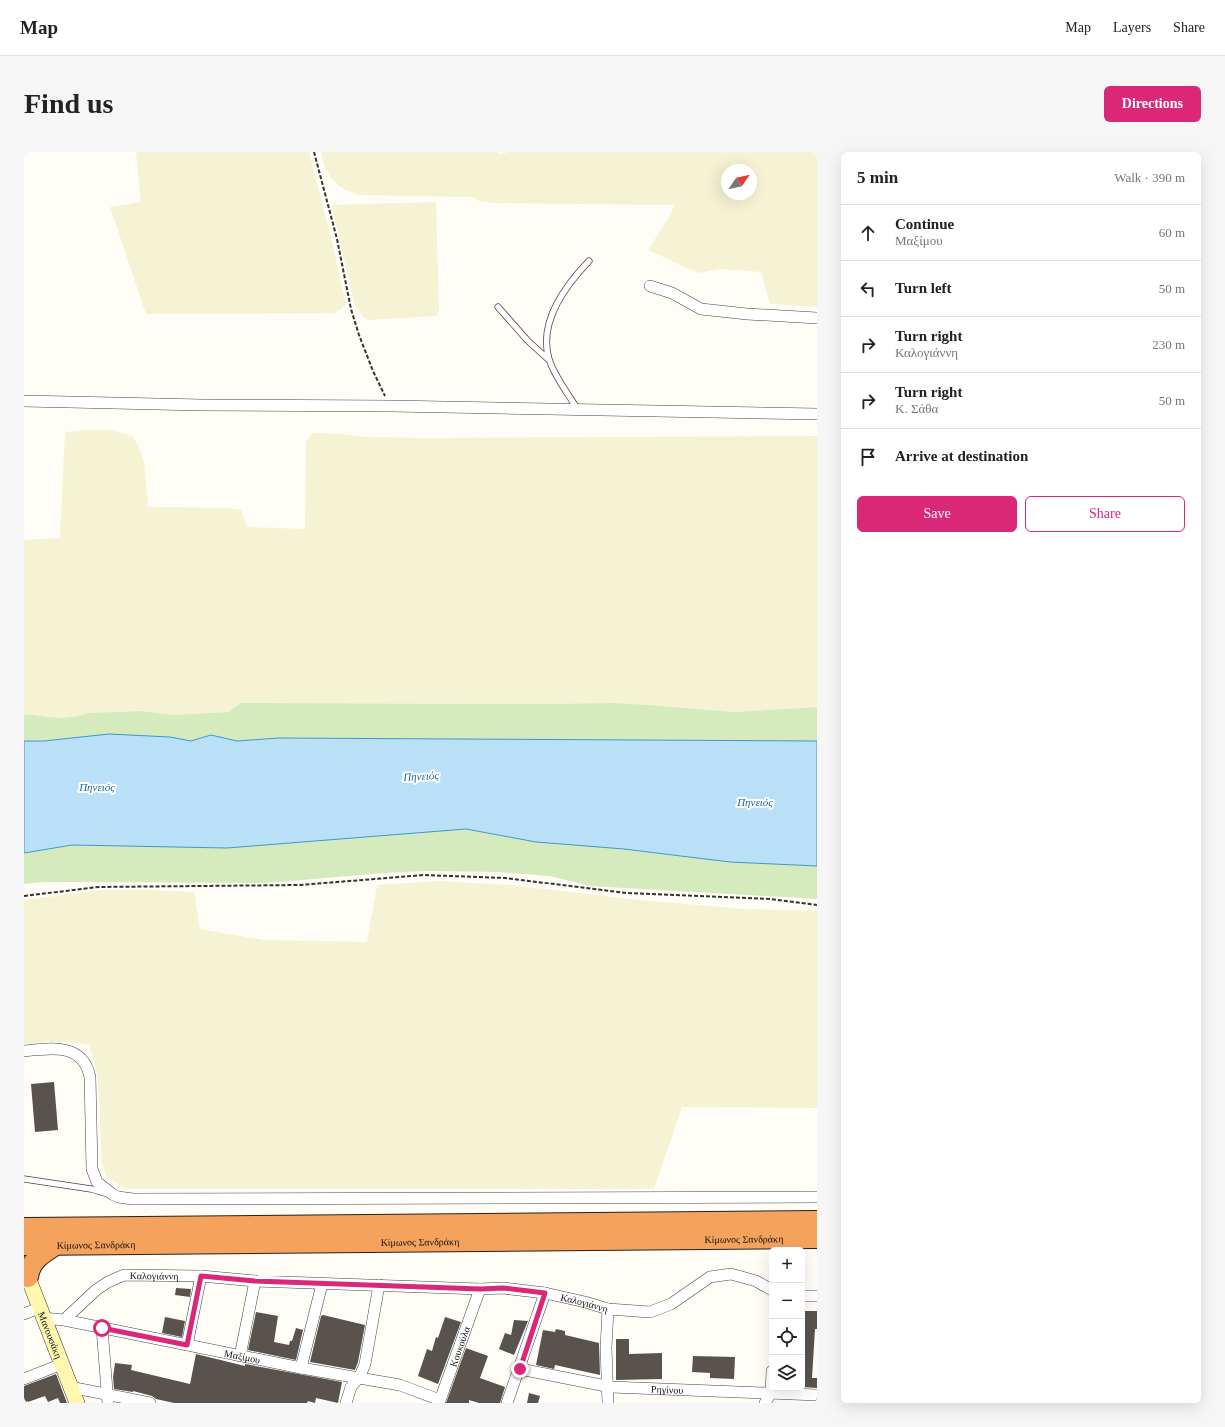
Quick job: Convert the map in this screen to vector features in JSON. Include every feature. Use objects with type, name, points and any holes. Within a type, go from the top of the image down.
[{"type":"highway","name":"Κίμωνος Σανδράκη","points":[[24,1228],[817,1221]]},
{"type":"highway","name":"Κίμωνος Σανδράκη","points":[[24,1245],[817,1238]]},
{"type":"highway","points":[[26,1272],[36,1259],[57,1244]]},
{"type":"street","points":[[650,286],[672,293],[701,309],[747,314],[817,318]]},
{"type":"street","points":[[24,401],[306,407],[391,406],[817,414]]},
{"type":"street","points":[[24,1051],[49,1048],[65,1049],[78,1055],[88,1066],[90,1077],[92,1169],[97,1182],[118,1197],[133,1199],[817,1197]]},
{"type":"street","name":"Μανουσάκη","points":[[26,1272],[77,1403]]},
{"type":"street","name":"Καλογιάννη","points":[[64,1320],[96,1290],[108,1282],[124,1275],[201,1276],[255,1281],[322,1284],[480,1289],[503,1288],[545,1293],[586,1302],[608,1309],[650,1312],[664,1308],[710,1277],[731,1274],[756,1281],[769,1288]]},
{"type":"street","points":[[187,1345],[201,1276]]},
{"type":"street","points":[[240,1356],[255,1281]]},
{"type":"street","points":[[301,1368],[322,1284]]},
{"type":"street","points":[[346,1403],[351,1387],[359,1378],[365,1364],[379,1285]]},
{"type":"street","name":"Κουκούλα","points":[[440,1402],[480,1289]]},
{"type":"street","points":[[507,1403],[545,1293]]},
{"type":"street","points":[[805,1296],[817,1296]]},
{"type":"street","points":[[608,1309],[606,1348],[608,1403]]},
{"type":"street","points":[[24,1314],[41,1313]]},
{"type":"street","name":"Μαξίμου","points":[[41,1313],[64,1320],[240,1356],[400,1385],[440,1402]]},
{"type":"street","points":[[102,1328],[108,1399]]},
{"type":"street","points":[[24,1379],[62,1364]]},
{"type":"street","name":"Ρηγίνου","points":[[520,1369],[607,1387],[817,1395]]},
{"type":"street","points":[[70,1387],[108,1399],[150,1403]]},
{"type":"street","points":[[765,1403],[771,1393]]},
{"type":"lane","points":[[549,360],[546,339],[548,327],[555,309],[566,288],[589,261]]},
{"type":"lane","points":[[498,307],[528,341],[549,360],[578,410]]},
{"type":"lane","points":[[24,1179],[91,1189],[112,1194]]},
{"type":"path","points":[[314,152],[337,239],[351,309],[373,371],[391,406]]},
{"type":"path","points":[[24,896],[98,887],[300,885],[424,875],[505,878],[628,893],[770,899],[817,905]]},
{"type":"shaded area","points":[[136,152],[309,152],[333,246],[346,305],[335,313],[146,314],[110,207],[141,202]]},
{"type":"shaded area","points":[[321,152],[498,152],[498,154],[509,152],[817,152],[817,307],[770,304],[761,272],[720,269],[698,273],[648,250],[671,214],[674,205],[493,203],[479,201],[473,197],[358,195],[340,187],[331,178],[325,167]]},
{"type":"shaded area","points":[[436,202],[439,311],[436,316],[368,320],[363,317],[355,306],[331,205]]},
{"type":"shaded area","points":[[113,430],[133,437],[139,447],[144,462],[148,507],[230,508],[241,510],[247,527],[305,529],[306,442],[312,433],[368,437],[425,438],[817,436],[817,707],[734,712],[613,703],[240,703],[229,712],[174,715],[141,711],[89,713],[61,718],[24,714],[24,540],[60,538],[65,432]]},
{"type":"shaded area","points":[[439,881],[511,885],[639,900],[745,909],[817,911],[817,1108],[682,1107],[654,1189],[126,1189],[106,1176],[102,1163],[98,1081],[89,1045],[68,1042],[46,1042],[24,1045],[24,900],[101,890],[194,892],[200,929],[264,940],[367,942],[377,885]]},
{"type":"green space","points":[[240,703],[613,703],[734,712],[817,707],[817,741],[279,738],[237,741],[211,735],[191,741],[170,737],[24,741],[24,714],[61,718],[89,713],[141,711],[174,715],[229,712]]},
{"type":"green space","points":[[466,829],[536,842],[624,849],[730,862],[817,866],[817,899],[589,886],[550,876],[496,872],[428,871],[384,873],[267,883],[44,882],[24,884],[24,853],[72,845],[227,848]]},
{"type":"water","name":"Πηνειός","points":[[109,734],[170,737],[191,741],[211,735],[237,741],[279,738],[817,741],[817,866],[730,862],[624,849],[536,842],[466,829],[227,848],[72,845],[24,853],[24,741],[44,741]]},
{"type":"building","points":[[54,1082],[58,1130],[35,1132],[31,1084]]},
{"type":"building","points":[[176,1288],[191,1289],[190,1297],[175,1295]]},
{"type":"building","points":[[805,1311],[817,1311],[817,1329],[815,1329],[812,1378],[817,1378],[817,1388],[805,1387]]},
{"type":"building","points":[[256,1312],[278,1316],[274,1342],[289,1345],[290,1341],[292,1341],[296,1328],[303,1330],[296,1360],[248,1350]]},
{"type":"building","points":[[323,1315],[365,1325],[355,1370],[310,1362],[321,1316]]},
{"type":"building","points":[[165,1317],[185,1321],[182,1337],[162,1333]]},
{"type":"building","points":[[445,1317],[461,1322],[438,1384],[418,1376],[427,1349],[432,1351],[436,1337],[438,1338]]},
{"type":"building","points":[[514,1320],[528,1321],[514,1355],[499,1349],[505,1333],[511,1335]]},
{"type":"building","points":[[556,1329],[565,1331],[565,1335],[599,1343],[600,1375],[555,1365],[554,1369],[536,1365],[543,1330],[555,1332]]},
{"type":"building","points":[[616,1339],[629,1339],[629,1354],[662,1353],[662,1379],[616,1380]]},
{"type":"building","points":[[466,1348],[488,1356],[480,1378],[505,1387],[500,1403],[479,1403],[469,1400],[469,1403],[446,1403]]},
{"type":"building","points":[[196,1354],[245,1366],[245,1364],[342,1382],[338,1403],[316,1398],[315,1403],[308,1401],[307,1403],[174,1403],[156,1399],[152,1396],[133,1391],[114,1389],[113,1377],[115,1363],[132,1365],[131,1370],[190,1384]]},
{"type":"building","points":[[693,1356],[735,1357],[734,1379],[710,1378],[710,1373],[692,1372]]},
{"type":"building","points":[[56,1374],[67,1403],[60,1403],[58,1398],[48,1402],[45,1396],[24,1403],[24,1386]]},
{"type":"building","points":[[529,1393],[540,1396],[538,1403],[527,1403]]},
{"type":"route","points":[[102,1328],[187,1345],[201,1276],[255,1281],[322,1284],[480,1289],[503,1288],[545,1293],[520,1369]]}]
